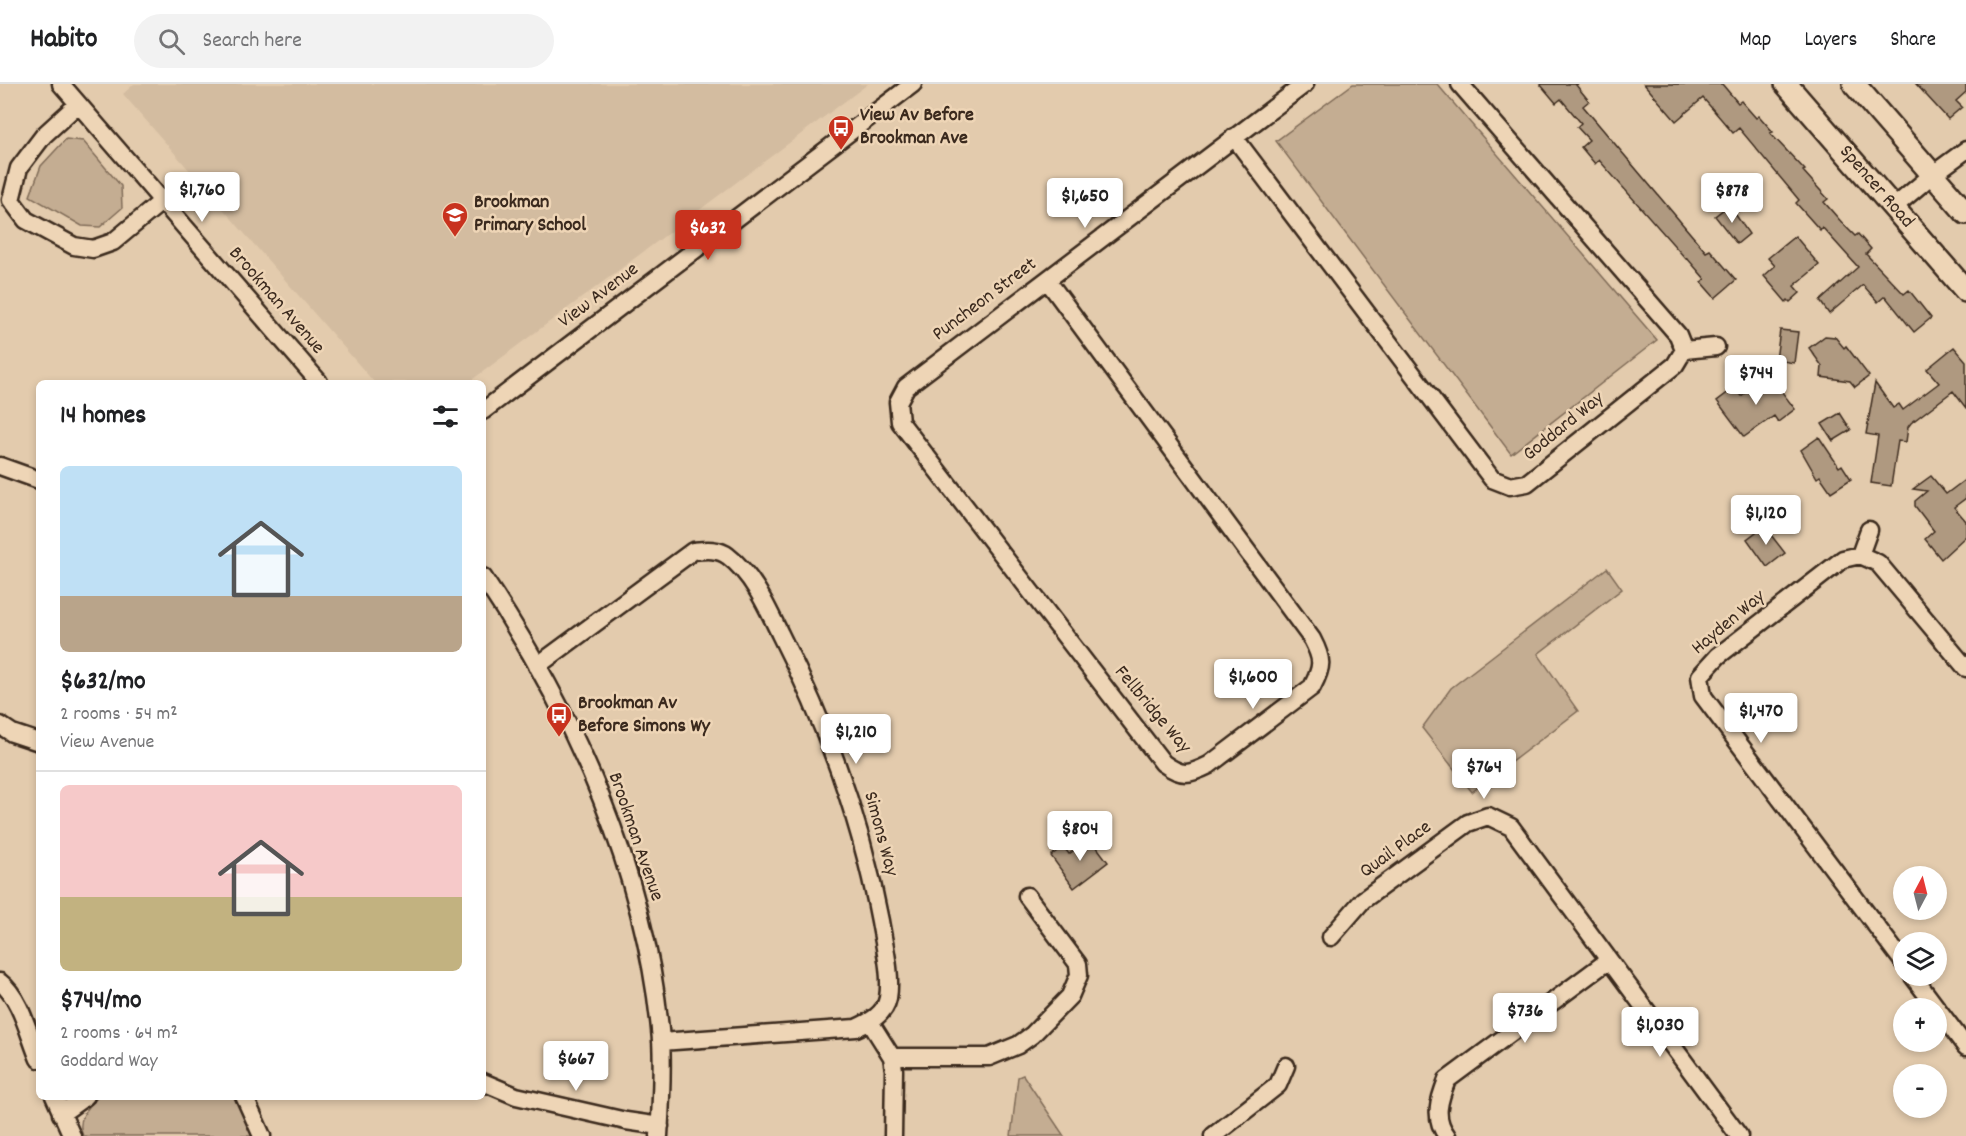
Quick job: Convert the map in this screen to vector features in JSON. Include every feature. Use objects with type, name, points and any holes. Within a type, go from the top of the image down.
[{"type":"main road","name":"Spencer Road","points":[[1786,84],[1966,291]]},
{"type":"main road","points":[[1854,84],[1966,213]]},
{"type":"street","name":"Brookman Avenue","points":[[61,84],[313,380]]},
{"type":"street","name":"View Avenue","points":[[486,409],[913,84]]},
{"type":"street","name":"Puncheon Street","points":[[898,402],[906,387],[1305,84]]},
{"type":"street","points":[[1460,84],[1678,335],[1684,350],[1716,347]]},
{"type":"street","points":[[78,104],[44,135],[19,168],[11,200],[26,220],[74,246],[93,249],[113,242],[161,202]]},
{"type":"street","name":"Goddard Way","points":[[1234,137],[1492,479],[1510,486],[1527,483],[1676,365],[1684,350]]},
{"type":"street","points":[[1894,207],[1966,150]]},
{"type":"street","name":"Fellbridge Way","points":[[898,402],[900,422],[1163,763],[1175,772],[1191,773],[1209,765],[1312,687],[1321,670],[1320,654],[1312,639],[1047,280]]},
{"type":"street","points":[[0,466],[36,479]]},
{"type":"street","points":[[1869,530],[1860,555],[1878,563],[1966,668]]},
{"type":"street","name":"Simons Way","points":[[537,666],[693,551],[709,549],[726,554],[739,566],[762,598],[803,679],[834,754],[859,826],[884,941],[888,984],[888,1000],[881,1012],[870,1022]]},
{"type":"street","name":"Hayden Way","points":[[1860,555],[1843,559],[1718,656],[1700,676],[1703,696],[1893,948]]},
{"type":"street","name":"Brookman Avenue","points":[[486,582],[537,666],[588,769],[623,856],[649,953],[661,1042],[659,1131]]},
{"type":"street","points":[[0,725],[12,733],[36,741]]},
{"type":"street","name":"Quail Place","points":[[1331,937],[1363,900],[1468,823],[1488,816],[1511,827],[1739,1136]]},
{"type":"street","points":[[892,1057],[989,1057],[1003,1053],[1032,1035],[1070,996],[1080,975],[1078,964],[1027,896]]},
{"type":"street","points":[[1447,1136],[1440,1126],[1438,1101],[1447,1080],[1609,960]]},
{"type":"street","points":[[0,982],[8,988],[36,1052]]},
{"type":"street","points":[[1920,986],[1966,1047]]},
{"type":"street","points":[[661,1042],[856,1028],[870,1022],[892,1057],[894,1070],[893,1136]]},
{"type":"street","points":[[1213,1136],[1278,1085],[1286,1066]]},
{"type":"street","points":[[486,1083],[516,1096],[626,1121],[659,1131]]},
{"type":"street","points":[[56,1100],[72,1136]]},
{"type":"street","points":[[61,1114],[80,1100]]},
{"type":"street","points":[[246,1100],[262,1136]]},
{"type":"shaded area","name":"Brookman Primary School","points":[[134,84],[868,84],[472,380],[372,380],[123,94]]},
{"type":"shaded area","points":[[1353,84],[1437,84],[1657,340],[1511,454],[1276,141]]},
{"type":"shaded area","points":[[66,139],[83,141],[121,186],[122,208],[100,227],[82,226],[30,196],[41,166]]},
{"type":"shaded area","points":[[1607,568],[1622,589],[1538,654],[1578,711],[1472,792],[1422,728],[1451,688]]},
{"type":"shaded area","points":[[1023,1075],[1064,1136],[1011,1136],[1018,1077]]},
{"type":"shaded area","points":[[95,1100],[237,1100],[252,1136],[83,1136],[81,1125],[87,1110]]},
{"type":"building","points":[[1540,84],[1578,84],[1576,85],[1589,101],[1583,106],[1706,252],[1710,250],[1736,280],[1715,298],[1701,282],[1705,279],[1687,258],[1599,160],[1595,164],[1581,147],[1589,140],[1577,127],[1581,123],[1561,99],[1556,103]]},
{"type":"building","points":[[1644,84],[1722,84],[1738,103],[1741,101],[1756,118],[1759,116],[1773,132],[1770,133],[1805,170],[1803,171],[1828,199],[1824,202],[1855,236],[1858,234],[1871,249],[1866,254],[1904,294],[1909,290],[1931,318],[1914,332],[1885,296],[1878,302],[1863,285],[1829,314],[1820,301],[1858,267],[1822,227],[1820,230],[1796,203],[1799,200],[1739,128],[1733,133],[1703,98],[1676,121]]},
{"type":"building","points":[[1916,84],[1966,84],[1966,92],[1956,101],[1962,107],[1948,119]]},
{"type":"building","points":[[1729,205],[1749,234],[1737,244],[1715,216]]},
{"type":"building","points":[[1795,236],[1819,265],[1794,286],[1800,293],[1790,302],[1788,300],[1786,302],[1764,276],[1775,266],[1768,258]]},
{"type":"building","points":[[1780,330],[1798,332],[1794,363],[1776,360]]},
{"type":"building","points":[[1825,336],[1835,337],[1844,348],[1846,346],[1869,376],[1855,387],[1850,381],[1821,377],[1822,366],[1809,348]]},
{"type":"building","points":[[1954,347],[1966,361],[1966,408],[1953,391],[1911,423],[1908,427],[1906,442],[1898,441],[1891,486],[1871,483],[1878,436],[1866,434],[1875,383],[1893,408],[1899,404],[1903,410],[1939,383],[1927,369]]},
{"type":"building","points":[[1769,375],[1795,409],[1778,422],[1774,416],[1744,437],[1717,401],[1734,388],[1741,396]]},
{"type":"building","points":[[1840,413],[1851,430],[1833,441],[1822,424]]},
{"type":"building","points":[[1819,437],[1839,467],[1842,465],[1851,479],[1831,492],[1820,476],[1817,478],[1801,450]]},
{"type":"building","points":[[1931,476],[1946,494],[1966,479],[1966,498],[1954,507],[1966,521],[1966,536],[1941,559],[1925,539],[1934,531],[1915,506],[1915,501],[1927,491],[1913,489]]},
{"type":"building","points":[[1764,526],[1785,553],[1767,567],[1747,539]]},
{"type":"building","points":[[1090,838],[1108,862],[1074,888],[1051,856],[1063,846],[1069,854]]},
{"type":"place","name":"View Av Before Brookman Ave","points":[[841,151]]},
{"type":"place","name":"Brookman Primary School","points":[[455,238]]},
{"type":"place","name":"Brookman Av Before Simons Wy","points":[[559,738]]}]
